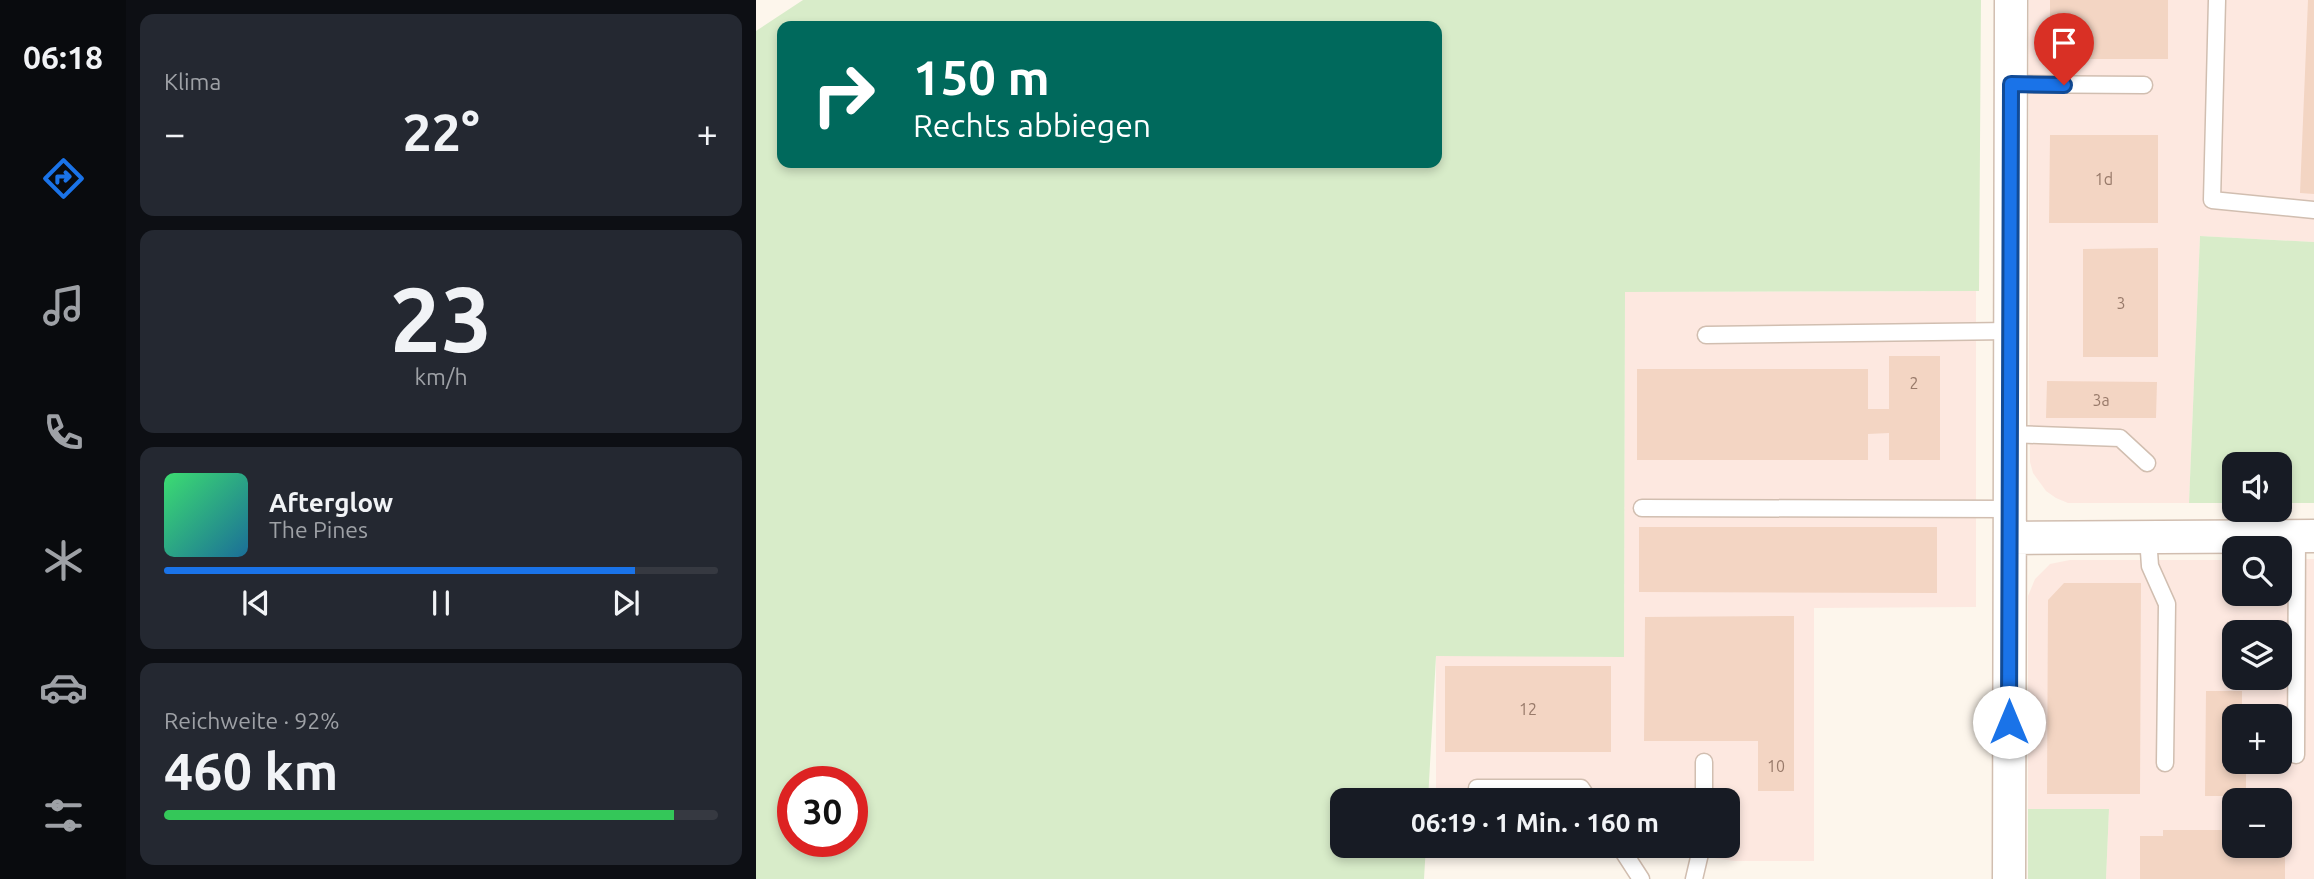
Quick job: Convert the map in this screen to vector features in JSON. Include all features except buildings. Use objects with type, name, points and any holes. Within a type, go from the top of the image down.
[{"type":"street","points":[[2009,879],[2011,0]]},
{"type":"street","points":[[2009,524],[2148,537],[2306,536]]},
{"type":"lane","points":[[2217,0],[2213,200],[2314,210]]},
{"type":"lane","points":[[2011,84],[2144,85]]},
{"type":"lane","points":[[1706,335],[2010,331]]},
{"type":"lane","points":[[2010,435],[2120,438],[2147,463]]},
{"type":"lane","points":[[1642,508],[2009,524]]},
{"type":"lane","points":[[2296,755],[2306,536]]},
{"type":"lane","points":[[2148,537],[2150,566],[2167,604],[2165,764]]},
{"type":"lane","points":[[1703,788],[1704,762]]},
{"type":"lane","points":[[1627,858],[1641,879]]},
{"type":"lane","points":[[1695,879],[1699,858]]},
{"type":"shaded area","points":[[2029,0],[2314,0],[2314,242],[2200,236],[2189,503],[2068,503],[2046,491],[2033,473],[2030,462],[2029,370]]},
{"type":"shaded area","points":[[1976,291],[1976,607],[1814,608],[1814,861],[1734,861],[1714,858],[1740,858],[1740,788],[1436,788],[1436,655],[1624,657],[1625,292]]},
{"type":"shaded area","points":[[2292,559],[2314,559],[2314,879],[2106,879],[2109,809],[2028,809],[2028,596],[2035,579],[2050,564],[2070,560],[2222,560],[2222,606],[2292,606]]},
{"type":"green space","points":[[803,0],[1981,0],[1979,291],[1625,292],[1624,657],[1436,656],[1429,788],[1330,788],[1330,858],[1425,858],[1424,879],[756,879],[756,31]]},
{"type":"green space","points":[[2200,236],[2314,242],[2314,503],[2292,503],[2292,452],[2222,452],[2222,503],[2189,503]]},
{"type":"green space","points":[[2028,809],[2109,809],[2106,879],[2028,879]]},
{"type":"route","points":[[2009,722],[2011,84],[2064,85]]}]
